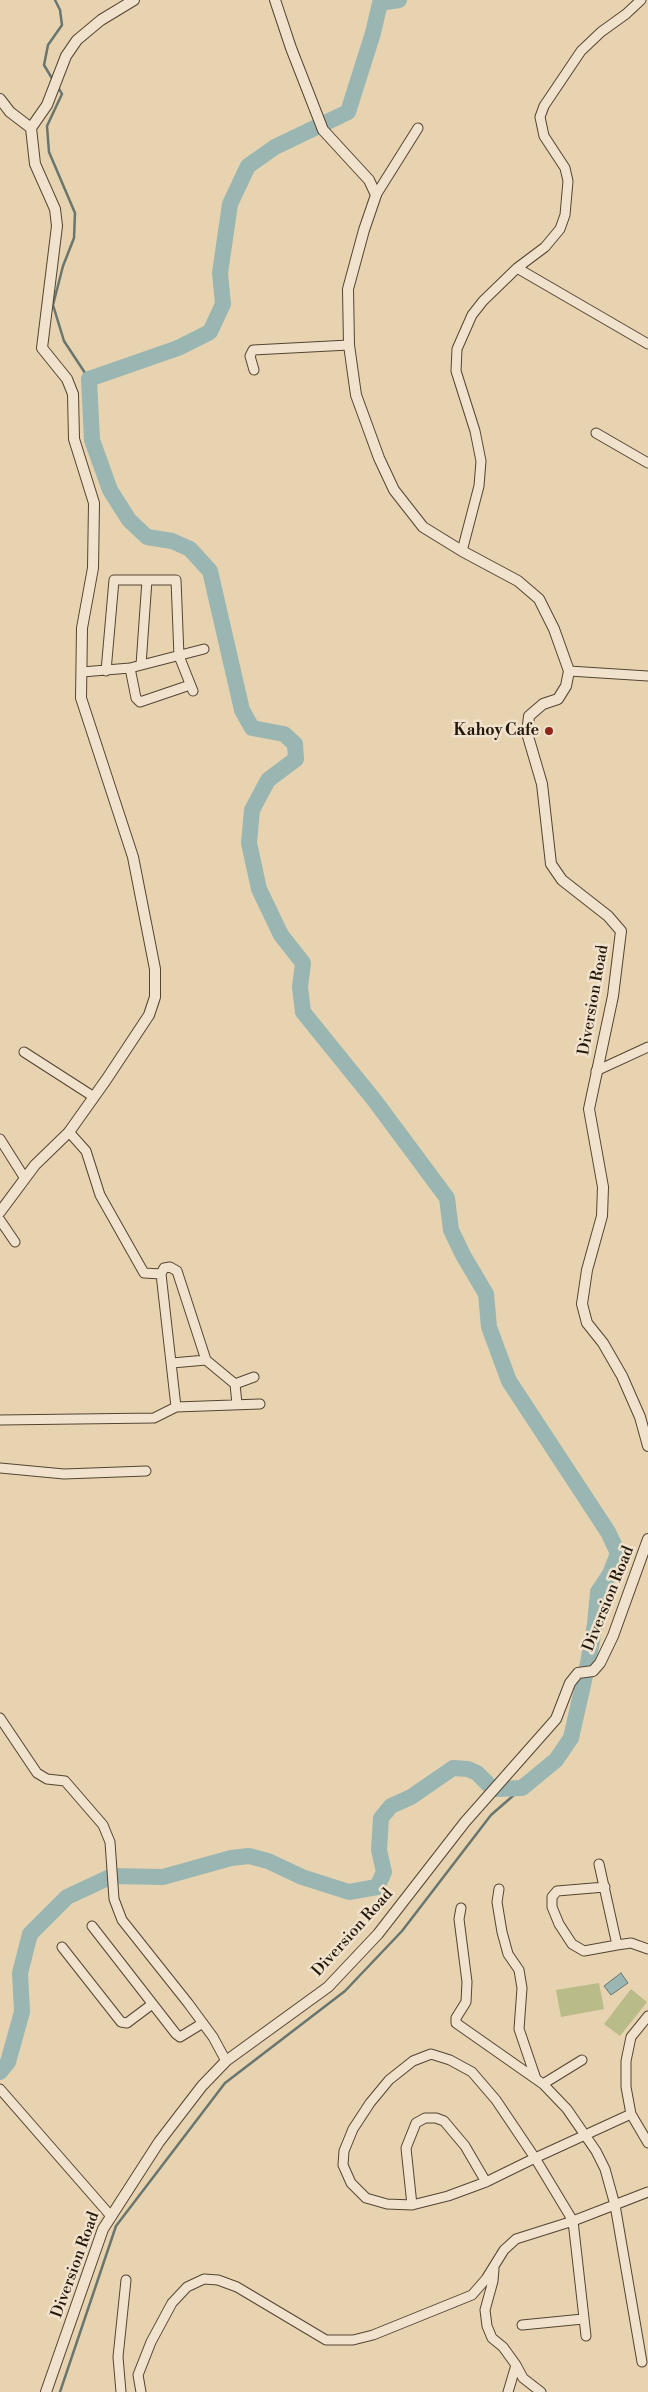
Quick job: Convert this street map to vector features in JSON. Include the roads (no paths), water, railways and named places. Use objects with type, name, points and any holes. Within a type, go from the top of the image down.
[{"type":"street","points":[[0,1212],[24,1177],[69,1132],[149,1015],[155,997],[155,970],[130,844],[81,698],[82,628],[93,568],[94,503],[74,439],[73,394],[67,379],[42,348],[56,226],[55,209],[35,164],[31,128],[47,105],[66,56],[76,40],[101,20],[134,0]]},
{"type":"street","points":[[275,0],[291,48],[323,130],[369,180],[376,196]]},
{"type":"street","points":[[462,552],[479,486],[481,461],[475,431],[456,371],[457,349],[472,314],[517,268],[545,247],[560,229],[566,215],[568,181],[565,168],[544,136],[540,117],[544,106],[581,51],[601,32],[626,14],[641,0]]},
{"type":"street","points":[[0,99],[10,112],[31,128]]},
{"type":"street","points":[[418,128],[376,196],[364,230],[348,289],[349,345],[356,395],[379,458],[394,490],[423,527],[462,552],[518,581],[539,599],[554,629],[569,671],[648,676]]},
{"type":"street","points":[[517,268],[648,344]]},
{"type":"street","points":[[254,370],[250,356],[253,350],[349,345]]},
{"type":"street","points":[[596,433],[648,463]]},
{"type":"street","points":[[106,671],[114,580],[176,580],[179,656],[191,688],[140,702],[136,698],[130,668]]},
{"type":"street","points":[[141,665],[147,580]]},
{"type":"street","points":[[82,672],[130,668],[204,649]]},
{"type":"street","name":"Diversion Road","points":[[569,671],[566,686],[558,699],[543,704],[529,716],[527,733],[542,784],[551,864],[562,880],[608,916],[621,931],[613,996],[589,1109],[603,1187],[602,1216],[587,1270],[582,1304],[587,1323],[603,1343],[622,1376],[640,1417],[648,1446]]},
{"type":"street","points":[[596,1071],[648,1047]]},
{"type":"street","points":[[24,1052],[94,1097]]},
{"type":"street","points":[[69,1132],[86,1151],[100,1195],[144,1273],[161,1274]]},
{"type":"street","points":[[0,1139],[24,1177]]},
{"type":"street","points":[[0,1220],[15,1242]]},
{"type":"street","points":[[176,1407],[161,1274],[164,1268],[170,1267],[177,1271],[206,1360],[235,1384],[237,1404]]},
{"type":"street","points":[[172,1363],[206,1360]]},
{"type":"street","points":[[235,1384],[254,1377]]},
{"type":"street","points":[[0,1420],[154,1418],[176,1407],[260,1404]]},
{"type":"street","points":[[0,1468],[64,1474],[146,1471]]},
{"type":"street","name":"Diversion Road","points":[[46,2392],[102,2229],[161,2139],[202,2086],[226,2061],[328,1987],[378,1934],[471,1815],[556,1719],[570,1683],[578,1673],[593,1671],[600,1662],[613,1636],[647,1546]]},
{"type":"street","points":[[0,1718],[37,1773],[47,1779],[65,1781],[103,1825],[110,1842],[112,1885],[116,1908],[122,1920],[203,2023],[226,2061]]},
{"type":"street","points":[[599,1864],[617,1945]]},
{"type":"street","points":[[604,1886],[558,1891],[552,1897],[552,1907],[558,1924],[572,1944],[584,1951],[631,1943],[648,1949]]},
{"type":"street","points":[[499,1889],[497,1902],[502,1932],[508,1954],[519,1970],[522,1988],[519,2029],[540,2082]]},
{"type":"street","points":[[461,1908],[459,1919],[467,1982],[466,2002],[456,2018],[456,2023],[540,2082],[567,2109],[586,2135],[605,2169],[615,2205],[642,2362]]},
{"type":"street","points":[[92,1926],[151,2005],[176,2034],[180,2037],[203,2023]]},
{"type":"street","points":[[62,1947],[121,2022],[127,2023],[151,2005]]},
{"type":"street","points":[[648,2016],[631,2036],[626,2061],[626,2087],[631,2114],[648,2143]]},
{"type":"street","points":[[586,2336],[573,2221],[535,2158],[496,2100],[472,2072],[450,2060],[431,2054],[413,2061],[389,2080],[353,2129],[344,2151],[343,2165],[351,2183],[366,2198],[387,2204],[412,2205],[448,2196],[486,2182],[535,2158],[631,2114]]},
{"type":"street","points":[[540,2082],[582,2060]]},
{"type":"street","points":[[0,2089],[110,2215]]},
{"type":"street","points":[[412,2205],[406,2148],[416,2123],[425,2118],[436,2118],[444,2121],[465,2146],[486,2182]]},
{"type":"street","points":[[140,2392],[138,2375],[151,2342],[172,2303],[187,2287],[204,2279],[218,2280],[237,2287],[326,2340],[340,2341],[373,2335],[472,2295],[486,2280],[504,2250],[516,2239],[573,2221],[648,2192]]},
{"type":"street","points":[[494,2264],[493,2282],[485,2310],[486,2326],[492,2338],[503,2347],[523,2378],[541,2392]]},
{"type":"street","points":[[121,2392],[118,2357],[126,2280]]},
{"type":"street","points":[[522,2326],[583,2319]]},
{"type":"street","points":[[508,2392],[516,2365]]},
{"type":"water","points":[[621,1973],[628,1983],[611,1995],[604,1986]]},
{"type":"waterway","points":[[53,80],[44,65],[48,45],[62,25],[60,10],[55,0]]},
{"type":"waterway","points":[[399,0],[380,3],[373,33],[348,112],[275,147],[248,166],[230,204],[220,273],[223,304],[210,332],[178,348],[89,379],[92,440],[110,490],[129,520],[147,537],[172,541],[190,549],[210,571],[242,710],[252,728],[284,734],[295,744],[296,759],[268,780],[252,810],[249,843],[259,889],[281,935],[303,963],[300,987],[303,1012],[375,1101],[447,1198],[451,1230],[486,1294],[489,1327],[509,1381],[608,1532],[618,1553],[610,1574],[598,1592],[588,1663],[571,1738],[556,1760],[522,1788],[496,1789]]},
{"type":"waterway","points":[[58,87],[62,94],[47,126],[49,152],[75,213],[74,238],[63,266],[53,305],[64,341],[89,379]]},
{"type":"waterway","points":[[0,2072],[8,2062],[22,2012],[20,1973],[30,1934],[67,1897],[112,1876],[163,1877],[231,1858],[249,1856],[268,1861],[302,1877],[349,1892],[377,1887],[384,1872],[379,1850],[381,1818],[391,1806],[411,1797],[453,1768],[468,1769],[477,1773],[490,1786]]},
{"type":"waterway","points":[[60,2392],[116,2226],[225,2083],[345,1991],[402,1931],[491,1815],[522,1788]]},
{"type":"place","name":"Kahoy Cafe","points":[[549,731]]}]
